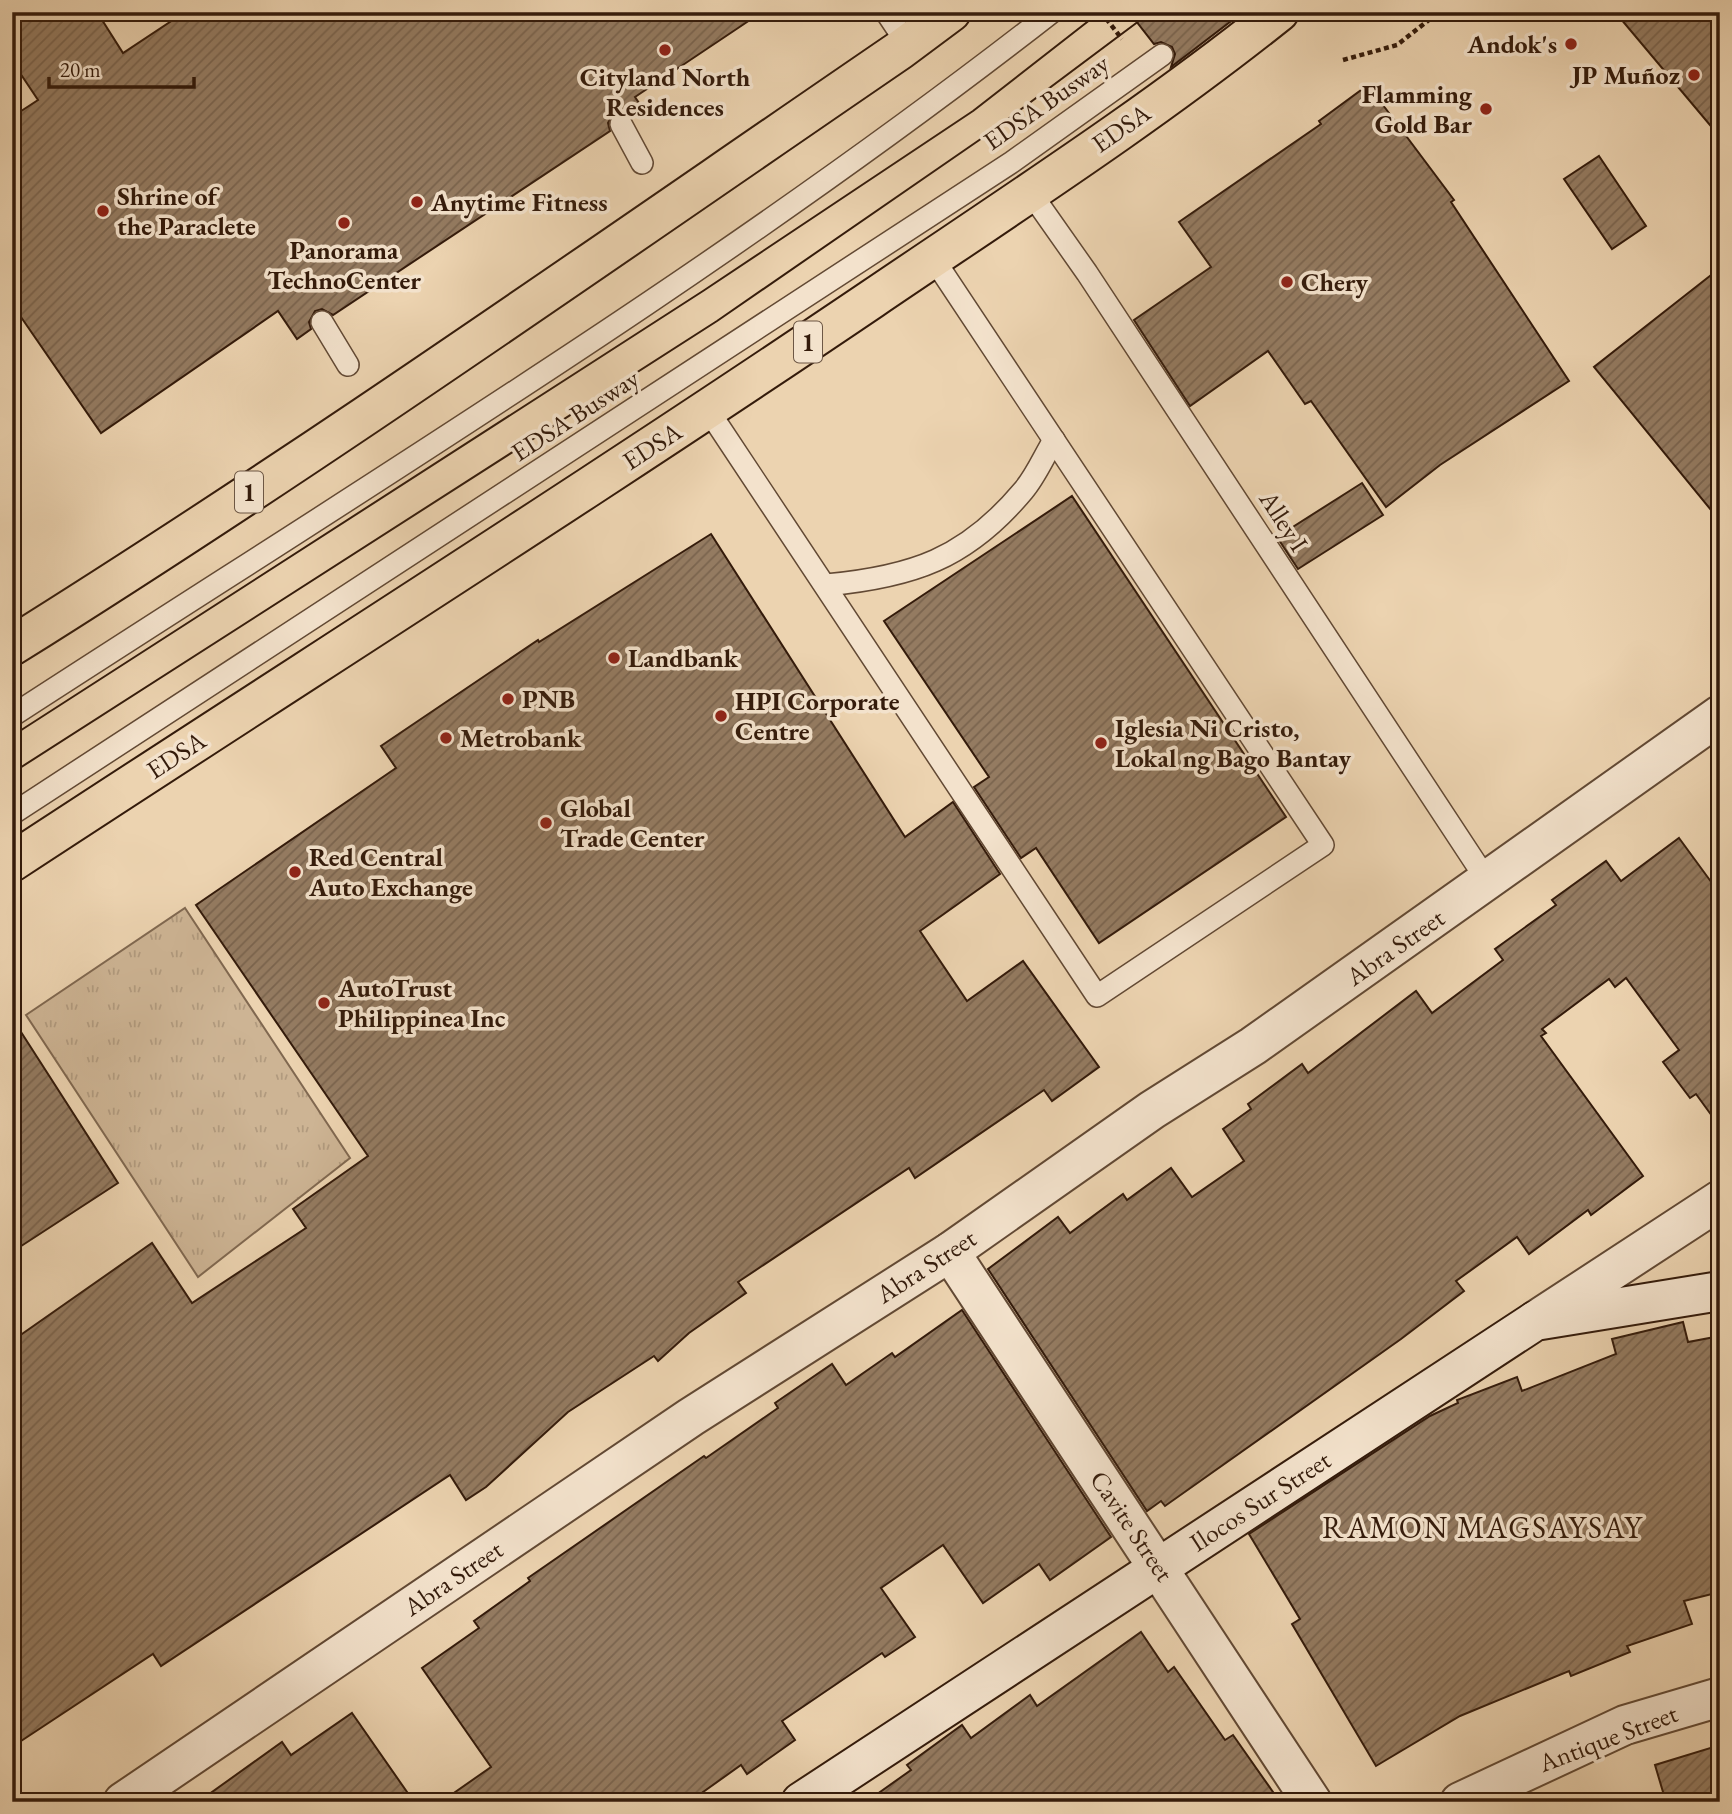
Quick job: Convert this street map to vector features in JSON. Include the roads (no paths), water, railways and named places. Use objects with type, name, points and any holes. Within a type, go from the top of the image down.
[{"type":"highway","name":"1","points":[[12,646],[157,555],[908,45],[951,12]]},
{"type":"highway","name":"EDSA","points":[[12,862],[708,410],[1030,192],[1236,47],[1279,12]]},
{"type":"street","name":"Abra Street","points":[[123,1802],[691,1417],[950,1252],[1489,882],[1720,715]]},
{"type":"street","name":"Ilocos Sur Street","points":[[802,1802],[1720,1200]]},
{"type":"street","name":"Cavite Street","points":[[950,1252],[1160,1567],[1312,1802]]},
{"type":"street","points":[[1535,1321],[1720,1291]]},
{"type":"street","name":"Antique Street","points":[[1460,1802],[1625,1725],[1720,1697]]},
{"type":"lane","points":[[886,12],[908,45]]},
{"type":"lane","name":"EDSA Busway","points":[[12,716],[694,273],[955,88],[1052,12]]},
{"type":"lane","name":"EDSA Busway","points":[[12,814],[1001,169],[1162,55]]},
{"type":"lane","points":[[621,124],[642,163]]},
{"type":"lane","name":"Alley I","points":[[1030,192],[1087,273],[1489,882]]},
{"type":"lane","points":[[708,410],[1097,996],[1323,845],[933,258]]},
{"type":"lane","points":[[322,322],[348,365]]},
{"type":"lane","points":[[826,586],[882,580],[937,562],[985,531],[1025,489],[1054,440]]},
{"type":"tram line","points":[[12,736],[703,291],[973,111],[1100,12]]},
{"type":"tram line","points":[[12,773],[717,321],[988,134],[1151,12]]},
{"type":"place","name":"Andok's","points":[[1571,44]]},
{"type":"place","name":"Cityland North Residences","points":[[665,50]]},
{"type":"place","name":"JP Muñoz","points":[[1694,75]]},
{"type":"place","name":"Flamming Gold Bar","points":[[1486,109]]},
{"type":"place","name":"Anytime Fitness","points":[[417,202]]},
{"type":"place","name":"Shrine of the Paraclete","points":[[103,211]]},
{"type":"place","name":"Panorama TechnoCenter","points":[[344,223]]},
{"type":"place","name":"Chery","points":[[1287,282]]},
{"type":"place","name":"Landbank","points":[[614,658]]},
{"type":"place","name":"PNB","points":[[508,699]]},
{"type":"place","name":"HPI Corporate Centre","points":[[721,716]]},
{"type":"place","name":"Metrobank","points":[[446,738]]},
{"type":"place","name":"Iglesia Ni Cristo, Lokal ng Bago Bantay","points":[[1101,743]]},
{"type":"place","name":"Global Trade Center","points":[[546,823]]},
{"type":"place","name":"Red Central Auto Exchange","points":[[295,872]]},
{"type":"place","name":"AutoTrust Philippinea Inc","points":[[324,1003]]},
{"type":"district","name":"RAMON MAGSAYSAY","points":[[1483,1527]]}]
